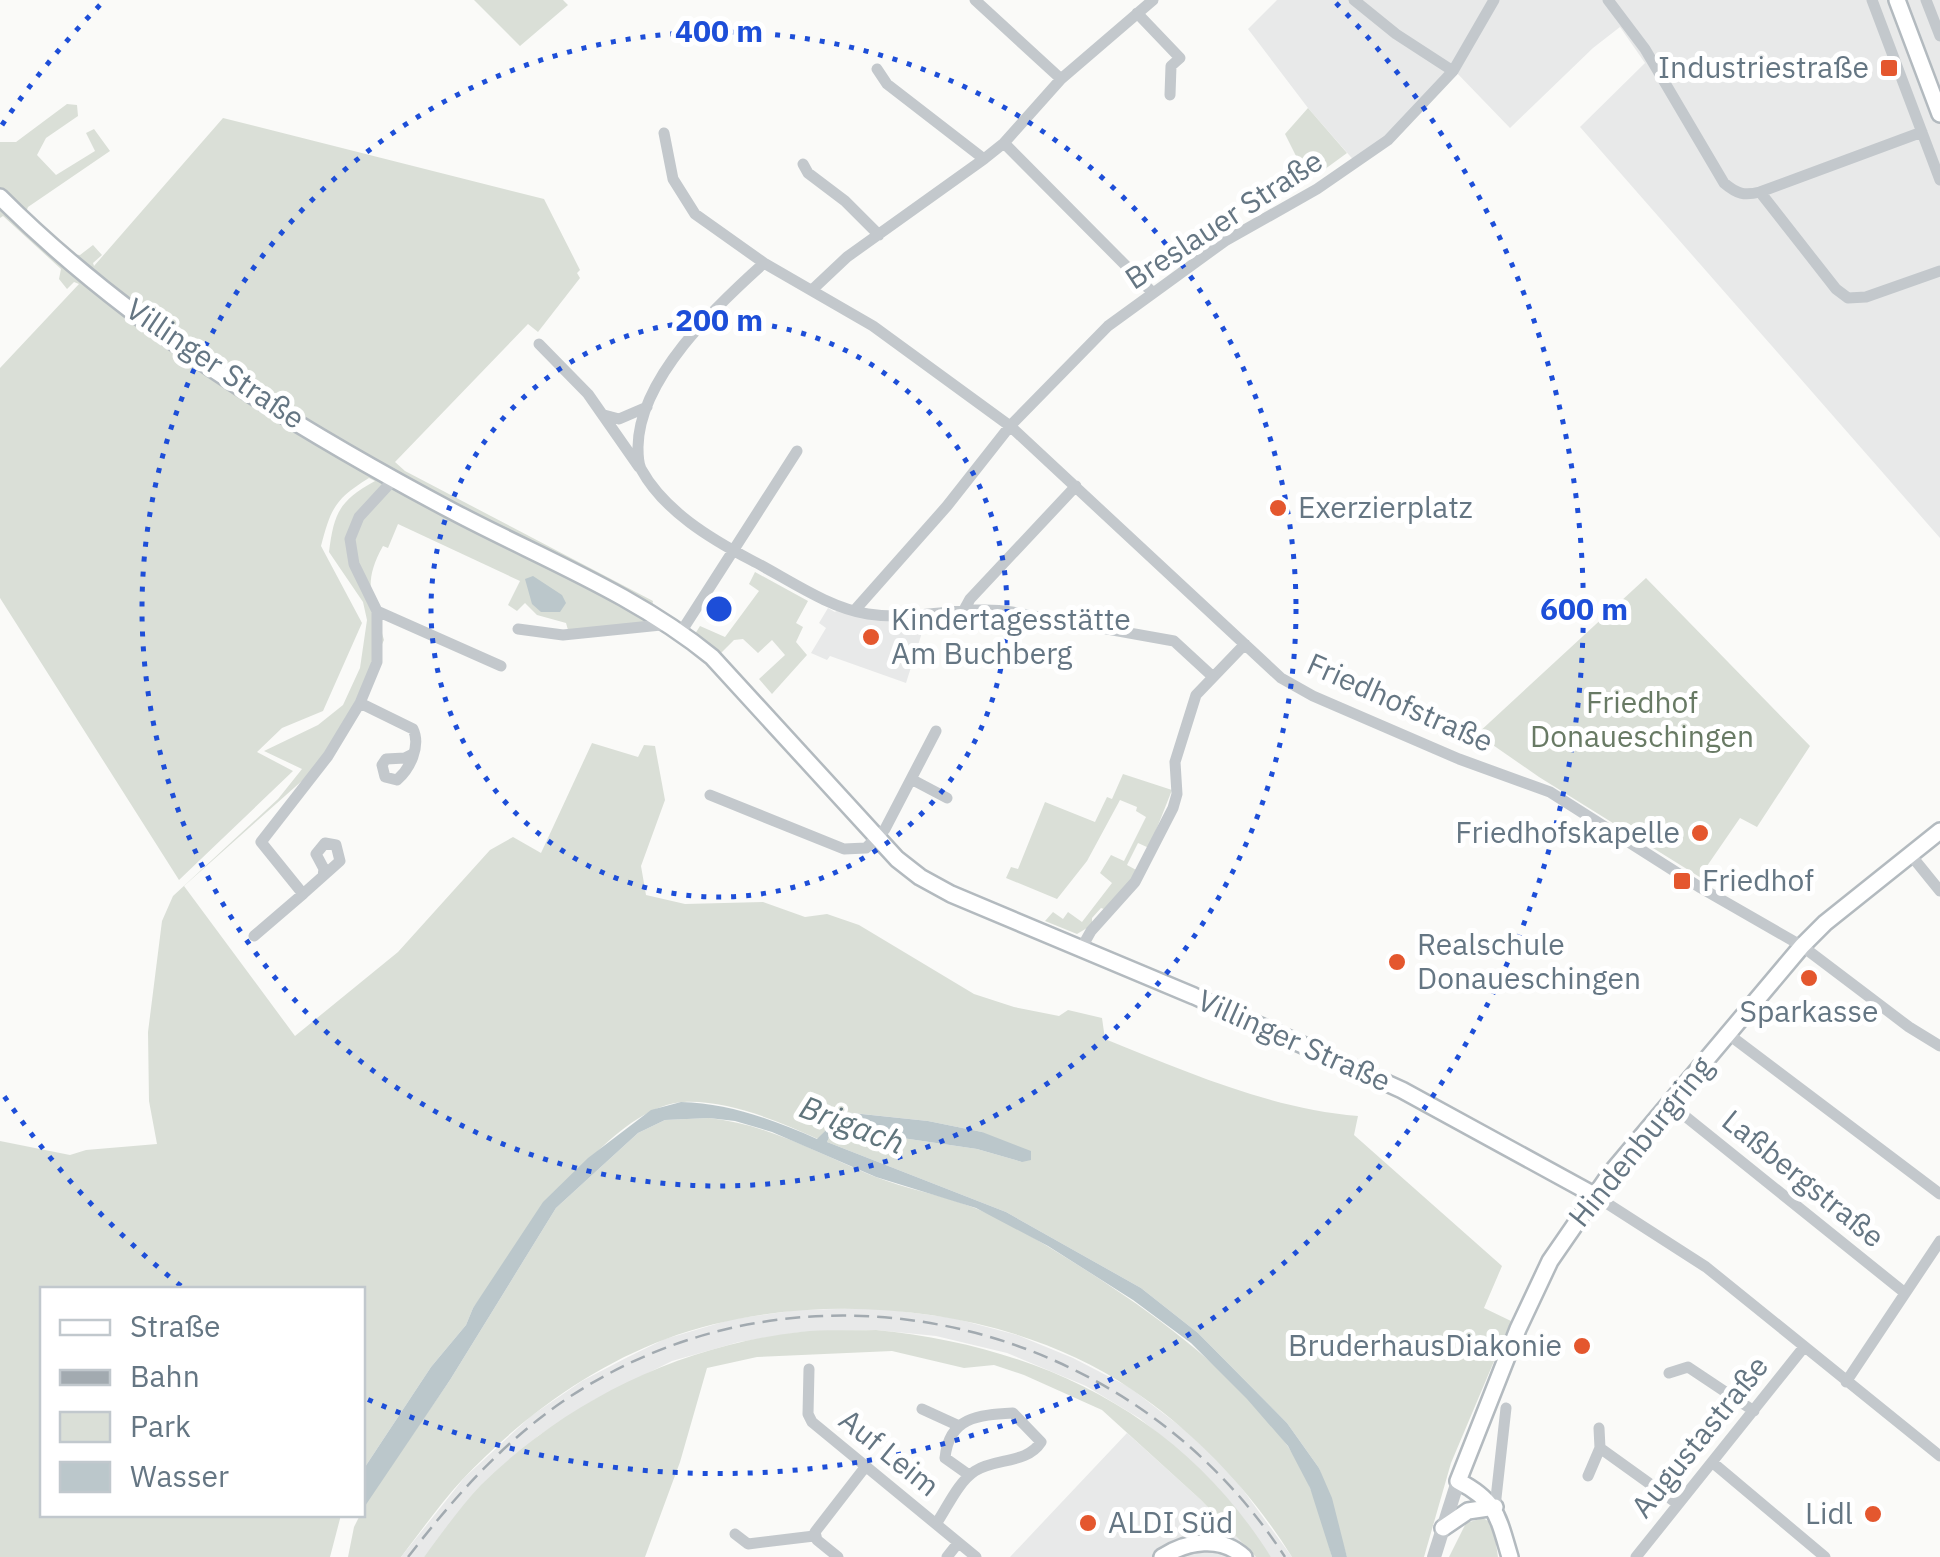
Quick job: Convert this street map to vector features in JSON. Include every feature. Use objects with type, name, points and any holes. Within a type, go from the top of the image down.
[{"type":"main road","points":[[1897,0],[1940,114]]},
{"type":"main road","name":"Villinger Straße","points":[[0,197],[165,338],[394,478],[681,632],[712,657],[878,839],[920,877],[1402,1090],[1594,1195]]},
{"type":"main road","name":"Hindenburgring","points":[[1458,1480],[1542,1277],[1594,1195],[1824,922],[1940,830]]},
{"type":"main road","points":[[1458,1480],[1485,1496],[1495,1508],[1510,1557]]},
{"type":"main road","points":[[1444,1528],[1468,1511],[1495,1508]]},
{"type":"main road","points":[[1162,1557],[1176,1548],[1216,1542],[1244,1557]]},
{"type":"street","points":[[975,0],[1061,79]]},
{"type":"street","points":[[1354,0],[1396,34],[1453,71]]},
{"type":"street","name":"Breslauer Straße","points":[[854,611],[1010,426],[1108,326],[1226,241],[1357,164],[1400,129],[1453,71],[1494,0]]},
{"type":"street","points":[[1608,0],[1645,49],[1724,183],[1734,192],[1746,196],[1760,192],[1922,132]]},
{"type":"street","points":[[1872,0],[1940,180]]},
{"type":"street","points":[[1913,39],[1939,28],[1926,0]]},
{"type":"street","points":[[812,290],[847,257],[1004,143],[1061,79],[1144,4],[1180,58],[1171,66],[1170,94]]},
{"type":"street","points":[[877,69],[888,84],[984,159]]},
{"type":"street","name":"Friedhofstraße","points":[[664,133],[674,180],[696,214],[764,263],[873,326],[1010,426],[1299,690],[1459,759],[1550,792],[1802,946],[1909,1028],[1939,1043]]},
{"type":"street","points":[[1004,143],[1153,294]]},
{"type":"street","points":[[803,164],[879,235]]},
{"type":"street","points":[[1760,192],[1836,289],[1848,298],[1866,297],[1940,270]]},
{"type":"street","points":[[639,467],[638,443],[647,407],[660,379],[680,350],[764,263]]},
{"type":"street","points":[[539,344],[578,383],[670,504],[698,529],[854,611],[884,616],[1000,610],[1174,642],[1212,676]]},
{"type":"street","points":[[602,414],[619,419],[647,407]]},
{"type":"street","points":[[681,632],[797,451]]},
{"type":"street","points":[[303,894],[261,842],[328,756],[360,703],[378,662],[377,610],[354,564],[350,539],[359,517],[394,478]]},
{"type":"street","points":[[964,610],[1076,486]]},
{"type":"street","points":[[377,610],[501,666]]},
{"type":"street","points":[[518,629],[564,635],[661,625],[664,621]]},
{"type":"street","points":[[1082,948],[1091,931],[1135,882],[1152,850],[1177,794],[1175,762],[1196,695],[1245,644]]},
{"type":"street","points":[[360,703],[413,729],[417,742],[413,754]]},
{"type":"street","points":[[710,795],[844,849],[866,848],[878,839],[936,731]]},
{"type":"street","points":[[911,779],[947,798]]},
{"type":"street","points":[[1910,854],[1940,891]]},
{"type":"street","points":[[254,936],[323,876]]},
{"type":"street","points":[[1728,1034],[1940,1194]]},
{"type":"street","name":"Laßbergstraße","points":[[1670,1104],[1905,1294]]},
{"type":"street","name":"Villinger Straße","points":[[1594,1195],[1706,1268],[1940,1456]]},
{"type":"street","points":[[1846,1382],[1940,1242]]},
{"type":"street","name":"Augustastraße","points":[[1636,1557],[1804,1347]]},
{"type":"street","points":[[1669,1372],[1688,1367],[1754,1411]]},
{"type":"street","name":"Auf Leim","points":[[809,1369],[808,1414],[812,1422],[976,1557]]},
{"type":"street","points":[[1495,1508],[1506,1408]]},
{"type":"street","points":[[922,1409],[958,1425]]},
{"type":"street","points":[[936,1524],[969,1475],[980,1468],[1013,1460],[1041,1442],[1014,1414],[964,1421],[958,1425],[945,1458],[969,1475]]},
{"type":"street","points":[[1588,1476],[1600,1448],[1598,1428]]},
{"type":"street","points":[[1600,1448],[1678,1504]]},
{"type":"street","points":[[1712,1462],[1824,1557]]},
{"type":"street","points":[[814,1536],[817,1526],[866,1466]]},
{"type":"street","points":[[1434,1557],[1458,1480]]},
{"type":"street","points":[[735,1534],[748,1544],[814,1536],[838,1557]]},
{"type":"street","points":[[948,1557],[958,1543]]},
{"type":"shaded area","points":[[1277,0],[1940,0],[1940,538],[1580,127],[1645,63],[1620,27],[1510,128],[1454,70],[1357,164],[1248,29]]},
{"type":"shaded area","name":"Kindertagesstätte Am Buchberg","points":[[828,608],[835,612],[839,608],[926,620],[906,683],[811,653],[826,628],[819,623]]},
{"type":"shaded area","points":[[876,1308],[953,1318],[1017,1335],[1129,1387],[1185,1430],[1230,1472],[1292,1557],[1271,1557],[1216,1486],[1172,1445],[1139,1418],[1086,1386],[1007,1353],[936,1336],[876,1330],[801,1332],[739,1342],[672,1361],[594,1400],[538,1436],[481,1486],[424,1557],[401,1557],[464,1478],[531,1416],[582,1381],[665,1339],[733,1319],[797,1310]]},
{"type":"shaded area","points":[[1127,1433],[1201,1500],[1256,1557],[1010,1557]]},
{"type":"green space","points":[[474,0],[563,0],[568,5],[520,46]]},
{"type":"green space","points":[[67,104],[77,105],[78,116],[46,138],[37,155],[56,175],[95,151],[86,133],[94,129],[110,151],[26,212],[71,254],[80,255],[93,245],[102,255],[94,266],[223,118],[544,199],[580,270],[580,278],[538,332],[528,324],[395,462],[405,471],[653,601],[649,624],[568,630],[566,623],[537,615],[525,603],[517,611],[508,605],[520,581],[398,524],[372,572],[371,593],[384,640],[351,710],[313,771],[184,886],[295,1036],[398,952],[490,850],[513,837],[541,853],[592,743],[638,757],[644,745],[655,746],[665,800],[641,866],[646,895],[685,904],[763,902],[805,917],[827,914],[859,925],[974,994],[1059,1016],[1068,1010],[1102,1018],[1105,1039],[1197,1076],[1293,1106],[1358,1116],[1354,1135],[1502,1266],[1484,1308],[1511,1321],[1451,1463],[1424,1557],[1347,1557],[1319,1468],[1287,1423],[1198,1333],[1141,1288],[1006,1212],[827,1142],[831,1133],[841,1129],[977,1149],[1022,1162],[982,1132],[928,1121],[815,1109],[827,1129],[818,1139],[735,1108],[684,1102],[655,1110],[625,1128],[566,1185],[473,1308],[466,1325],[431,1367],[365,1467],[365,1287],[40,1287],[40,1517],[340,1517],[330,1557],[0,1557],[0,1141],[70,1155],[157,1144],[149,1101],[148,1032],[162,921],[173,896],[278,799],[302,769],[264,751],[318,725],[343,705],[360,668],[367,620],[363,602],[329,552],[340,509],[375,481],[369,478],[342,499],[332,513],[321,546],[362,623],[323,711],[282,728],[257,752],[293,771],[179,880],[0,598],[0,368],[79,284],[74,282],[67,289],[59,279],[61,269],[3,216],[0,218],[0,142],[16,142]]},
{"type":"green space","points":[[1308,108],[1347,153],[1321,172],[1313,162],[1301,166],[1285,134]]},
{"type":"green space","points":[[755,572],[808,601],[796,623],[803,627],[796,642],[807,655],[772,694],[759,679],[785,655],[772,640],[758,653],[743,639],[734,640],[721,653],[695,634],[700,626],[725,637],[759,591],[749,584]]},
{"type":"green space","name":"Friedhof Donaueschingen","points":[[1646,578],[1810,746],[1757,827],[1740,818],[1707,866],[1713,871],[1706,881],[1477,734]]},
{"type":"green space","points":[[1123,774],[1172,790],[1149,848],[1138,843],[1127,865],[1138,871],[1107,910],[1101,908],[1092,918],[1092,925],[1077,934],[1045,921],[1053,912],[1063,919],[1068,912],[1082,922],[1112,883],[1100,873],[1111,855],[1124,861],[1146,817],[1136,811],[1137,807],[1120,800],[1087,861],[1057,899],[1006,878],[1011,867],[1018,869],[1045,802],[1095,822],[1107,797],[1112,799]]},
{"type":"green space","points":[[709,1118],[773,1133],[873,1176],[989,1214],[1081,1267],[1192,1346],[1266,1418],[1302,1471],[1332,1557],[1292,1557],[1240,1486],[1200,1444],[1131,1389],[1081,1360],[1025,1337],[966,1321],[842,1309],[781,1312],[722,1322],[666,1339],[610,1365],[556,1398],[483,1458],[401,1557],[348,1557],[354,1527],[359,1517],[365,1517],[367,1501],[450,1380],[556,1208],[638,1133],[665,1120]]},
{"type":"green space","points":[[876,1330],[936,1338],[994,1352],[1049,1371],[1101,1396],[1150,1427],[1194,1463],[1235,1507],[1271,1557],[1256,1557],[1201,1500],[1102,1410],[994,1365],[964,1368],[892,1351],[757,1357],[707,1368],[680,1462],[645,1557],[424,1557],[473,1493],[514,1455],[550,1427],[628,1382],[669,1364],[756,1339],[809,1331]]},
{"type":"green space","points":[[1483,1518],[1493,1524],[1498,1557],[1449,1557],[1466,1523]]},
{"type":"water","points":[[533,576],[562,595],[566,603],[560,612],[541,612],[532,604],[525,579]]},
{"type":"water","name":"Brigach","points":[[681,1102],[716,1106],[751,1114],[817,1139],[827,1129],[812,1117],[814,1109],[928,1121],[982,1132],[1031,1151],[1031,1160],[1022,1162],[977,1149],[841,1129],[831,1133],[827,1142],[1006,1212],[1141,1288],[1198,1333],[1287,1423],[1319,1468],[1332,1498],[1347,1557],[1332,1557],[1310,1488],[1288,1446],[1191,1343],[1133,1300],[1048,1246],[976,1208],[876,1177],[772,1132],[709,1118],[665,1120],[638,1133],[556,1208],[450,1380],[365,1506],[365,1467],[431,1367],[466,1325],[473,1308],[543,1202],[588,1158],[651,1110]]},
{"type":"railway","points":[[408,1557],[479,1474],[562,1402],[656,1352],[754,1323],[855,1316],[955,1328],[1051,1359],[1140,1408],[1219,1475],[1285,1557]]},
{"type":"place","name":"Industriestraße","points":[[1889,68]]},
{"type":"place","name":"Exerzierplatz","points":[[1278,508]]},
{"type":"place","name":"Kindertagesstätte Am Buchberg","points":[[871,637]]},
{"type":"place","name":"Friedhofskapelle","points":[[1700,833]]},
{"type":"place","name":"Friedhof","points":[[1682,881]]},
{"type":"place","name":"Realschule Donaueschingen","points":[[1397,962]]},
{"type":"place","name":"Sparkasse","points":[[1809,978]]},
{"type":"place","name":"BruderhausDiakonie","points":[[1582,1346]]},
{"type":"place","name":"Lidl","points":[[1873,1514]]},
{"type":"place","name":"ALDI Süd","points":[[1088,1523]]}]
